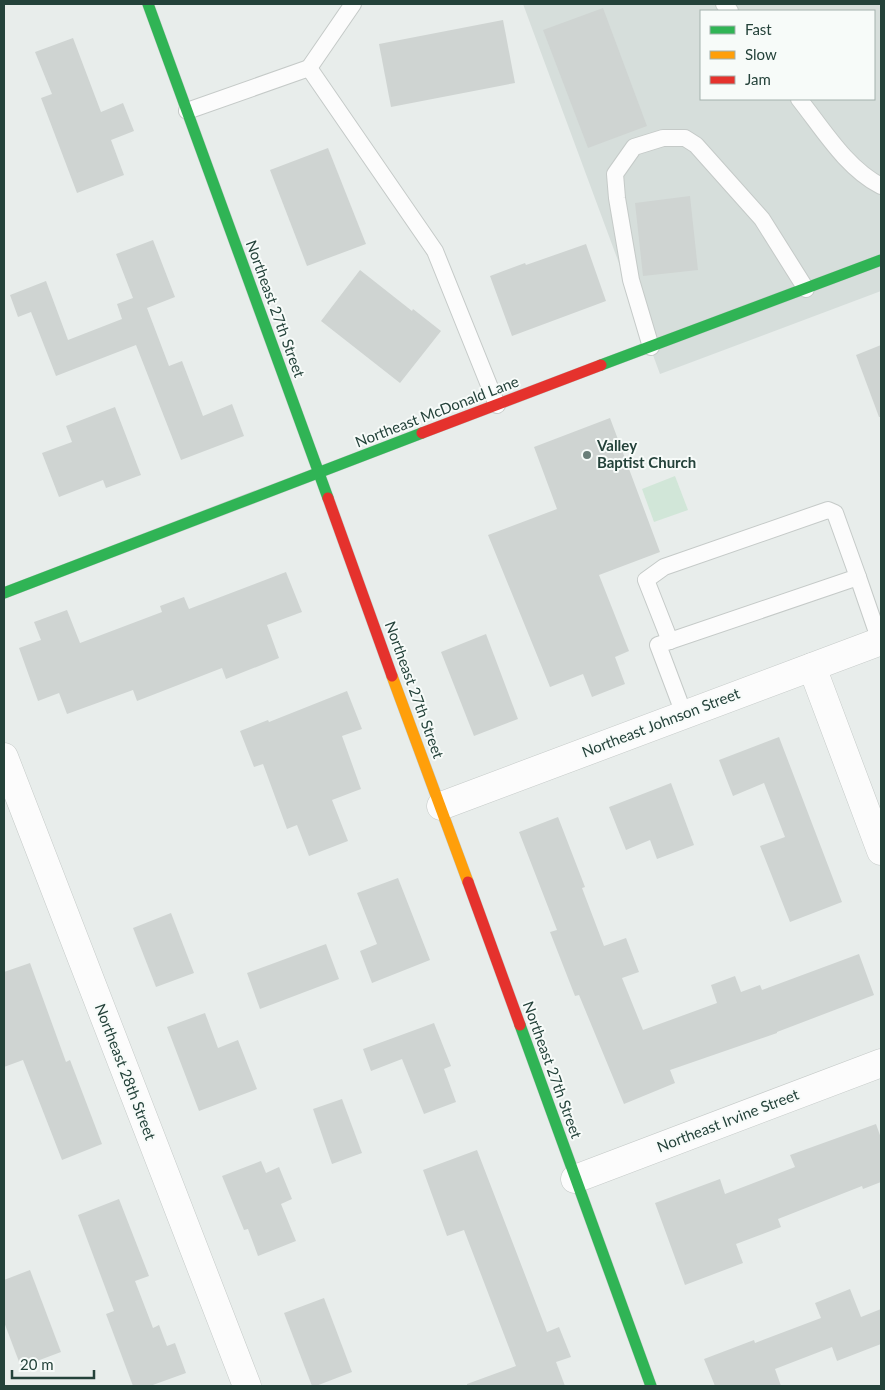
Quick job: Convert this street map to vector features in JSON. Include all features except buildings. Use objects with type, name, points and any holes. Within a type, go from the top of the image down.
[{"type":"street","name":"Northeast 27th Street","points":[[148,4],[651,1386]]},
{"type":"street","name":"Northeast McDonald Lane","points":[[4,593],[318,472],[881,260]]},
{"type":"street","name":"Northeast Johnson Street","points":[[441,806],[881,641]]},
{"type":"street","points":[[812,667],[881,851]]},
{"type":"street","name":"Northeast 28th Street","points":[[4,757],[247,1386]]},
{"type":"street","name":"Northeast Irvine Street","points":[[575,1179],[881,1063]]},
{"type":"lane","points":[[187,111],[309,68],[353,4]]},
{"type":"lane","points":[[309,68],[435,251],[497,405]]},
{"type":"lane","points":[[800,100],[847,158],[870,180],[881,186]]},
{"type":"lane","points":[[652,347],[631,280],[616,198],[615,174],[634,147],[663,138],[686,138],[696,144],[762,219],[806,289]]},
{"type":"lane","points":[[684,714],[646,580],[664,567],[828,510],[835,513],[881,641]]},
{"type":"lane","points":[[664,643],[858,577]]},
{"type":"shaded area","points":[[523,4],[881,4],[881,291],[660,374]]},
{"type":"green space","points":[[675,476],[688,510],[654,522],[642,489]]},
{"type":"traffic: fast","points":[[148,4],[328,498]]},
{"type":"traffic: fast","points":[[601,365],[881,260]]},
{"type":"traffic: fast","points":[[4,593],[422,433]]},
{"type":"traffic: fast","points":[[520,1025],[651,1386]]},
{"type":"traffic: slow","points":[[392,676],[468,882]]},
{"type":"traffic: jam","points":[[422,433],[601,365]]},
{"type":"traffic: jam","points":[[328,498],[392,676]]},
{"type":"traffic: jam","points":[[468,882],[520,1025]]},
{"type":"place","name":"Valley Baptist Church","points":[[587,455]]}]
